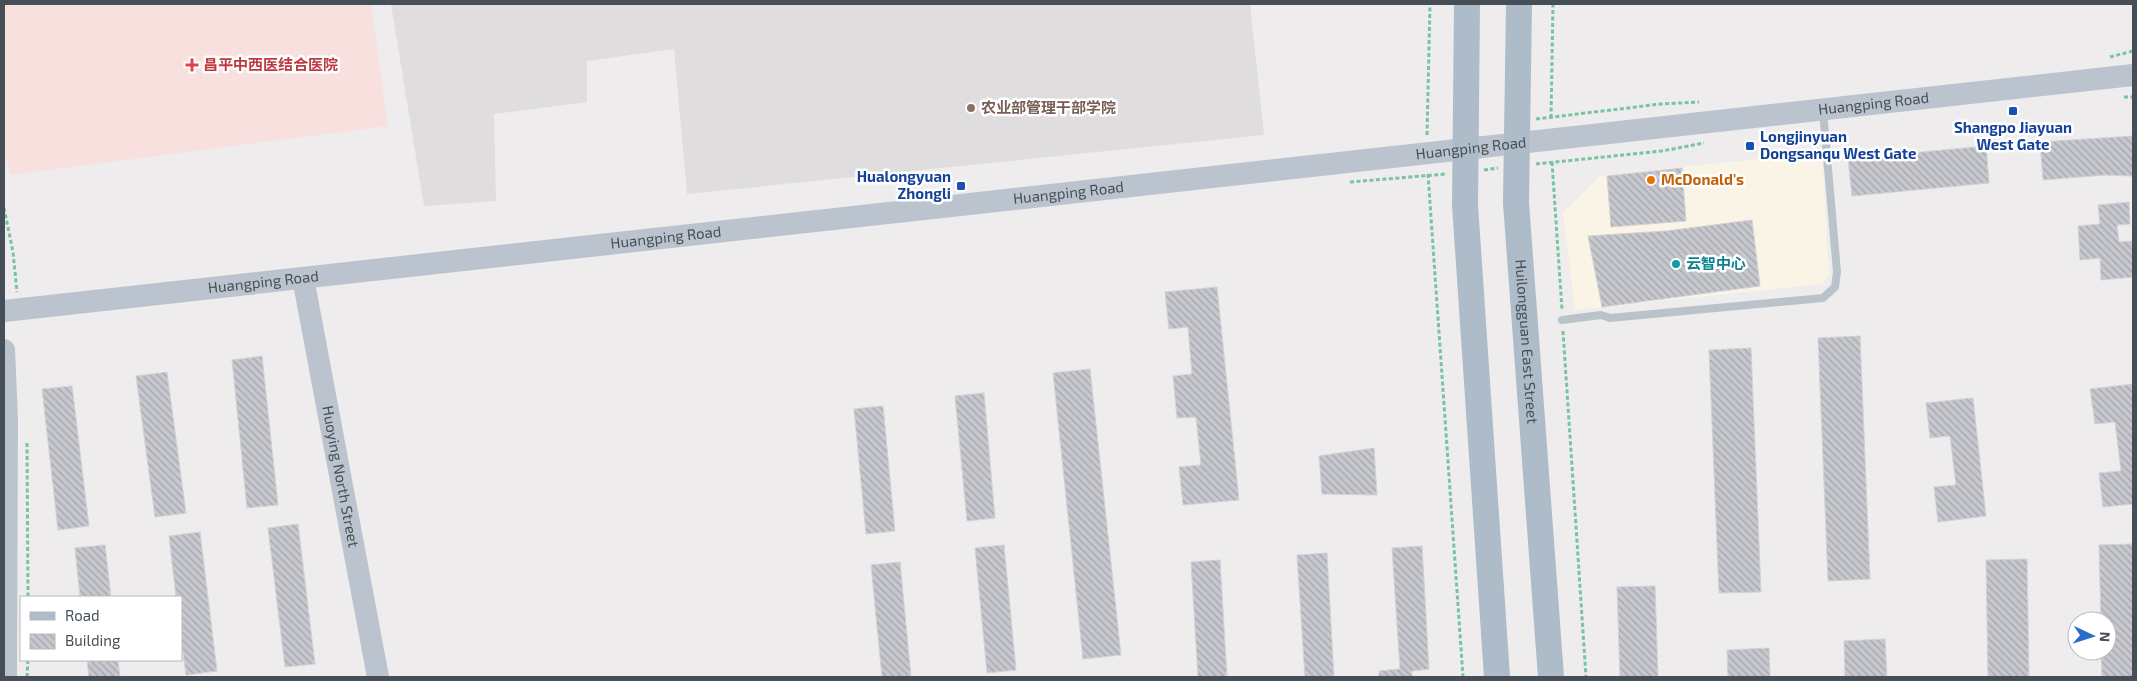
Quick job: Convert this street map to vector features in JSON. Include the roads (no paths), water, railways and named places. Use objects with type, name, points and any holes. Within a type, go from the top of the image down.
[{"type":"main road","points":[[1468,4],[1465,205],[1497,677]]},
{"type":"main road","name":"Huilongguan East Street","points":[[1519,4],[1516,203],[1550,677]]},
{"type":"main road","name":"Huangping Road","points":[[4,311],[2133,75]]},
{"type":"main road","name":"Huoying North Street","points":[[303,278],[378,677]]},
{"type":"main road","points":[[4,350],[8,420],[6,677]]},
{"type":"lane","points":[[1562,320],[1601,315],[1610,318],[1823,298],[1835,287],[1837,272],[1823,109]]},
{"type":"place","name":"昌平中西医结合医院","points":[[192,65]]},
{"type":"place","name":"农业部管理干部学院","points":[[971,108]]},
{"type":"place","name":"Shangpo Jiayuan West Gate","points":[[2013,111]]},
{"type":"place","name":"Longjinyuan Dongsanqu West Gate","points":[[1750,146]]},
{"type":"place","name":"McDonald's","points":[[1651,180]]},
{"type":"place","name":"Hualongyuan Zhongli","points":[[961,186]]},
{"type":"place","name":"云智中心","points":[[1676,264]]}]
